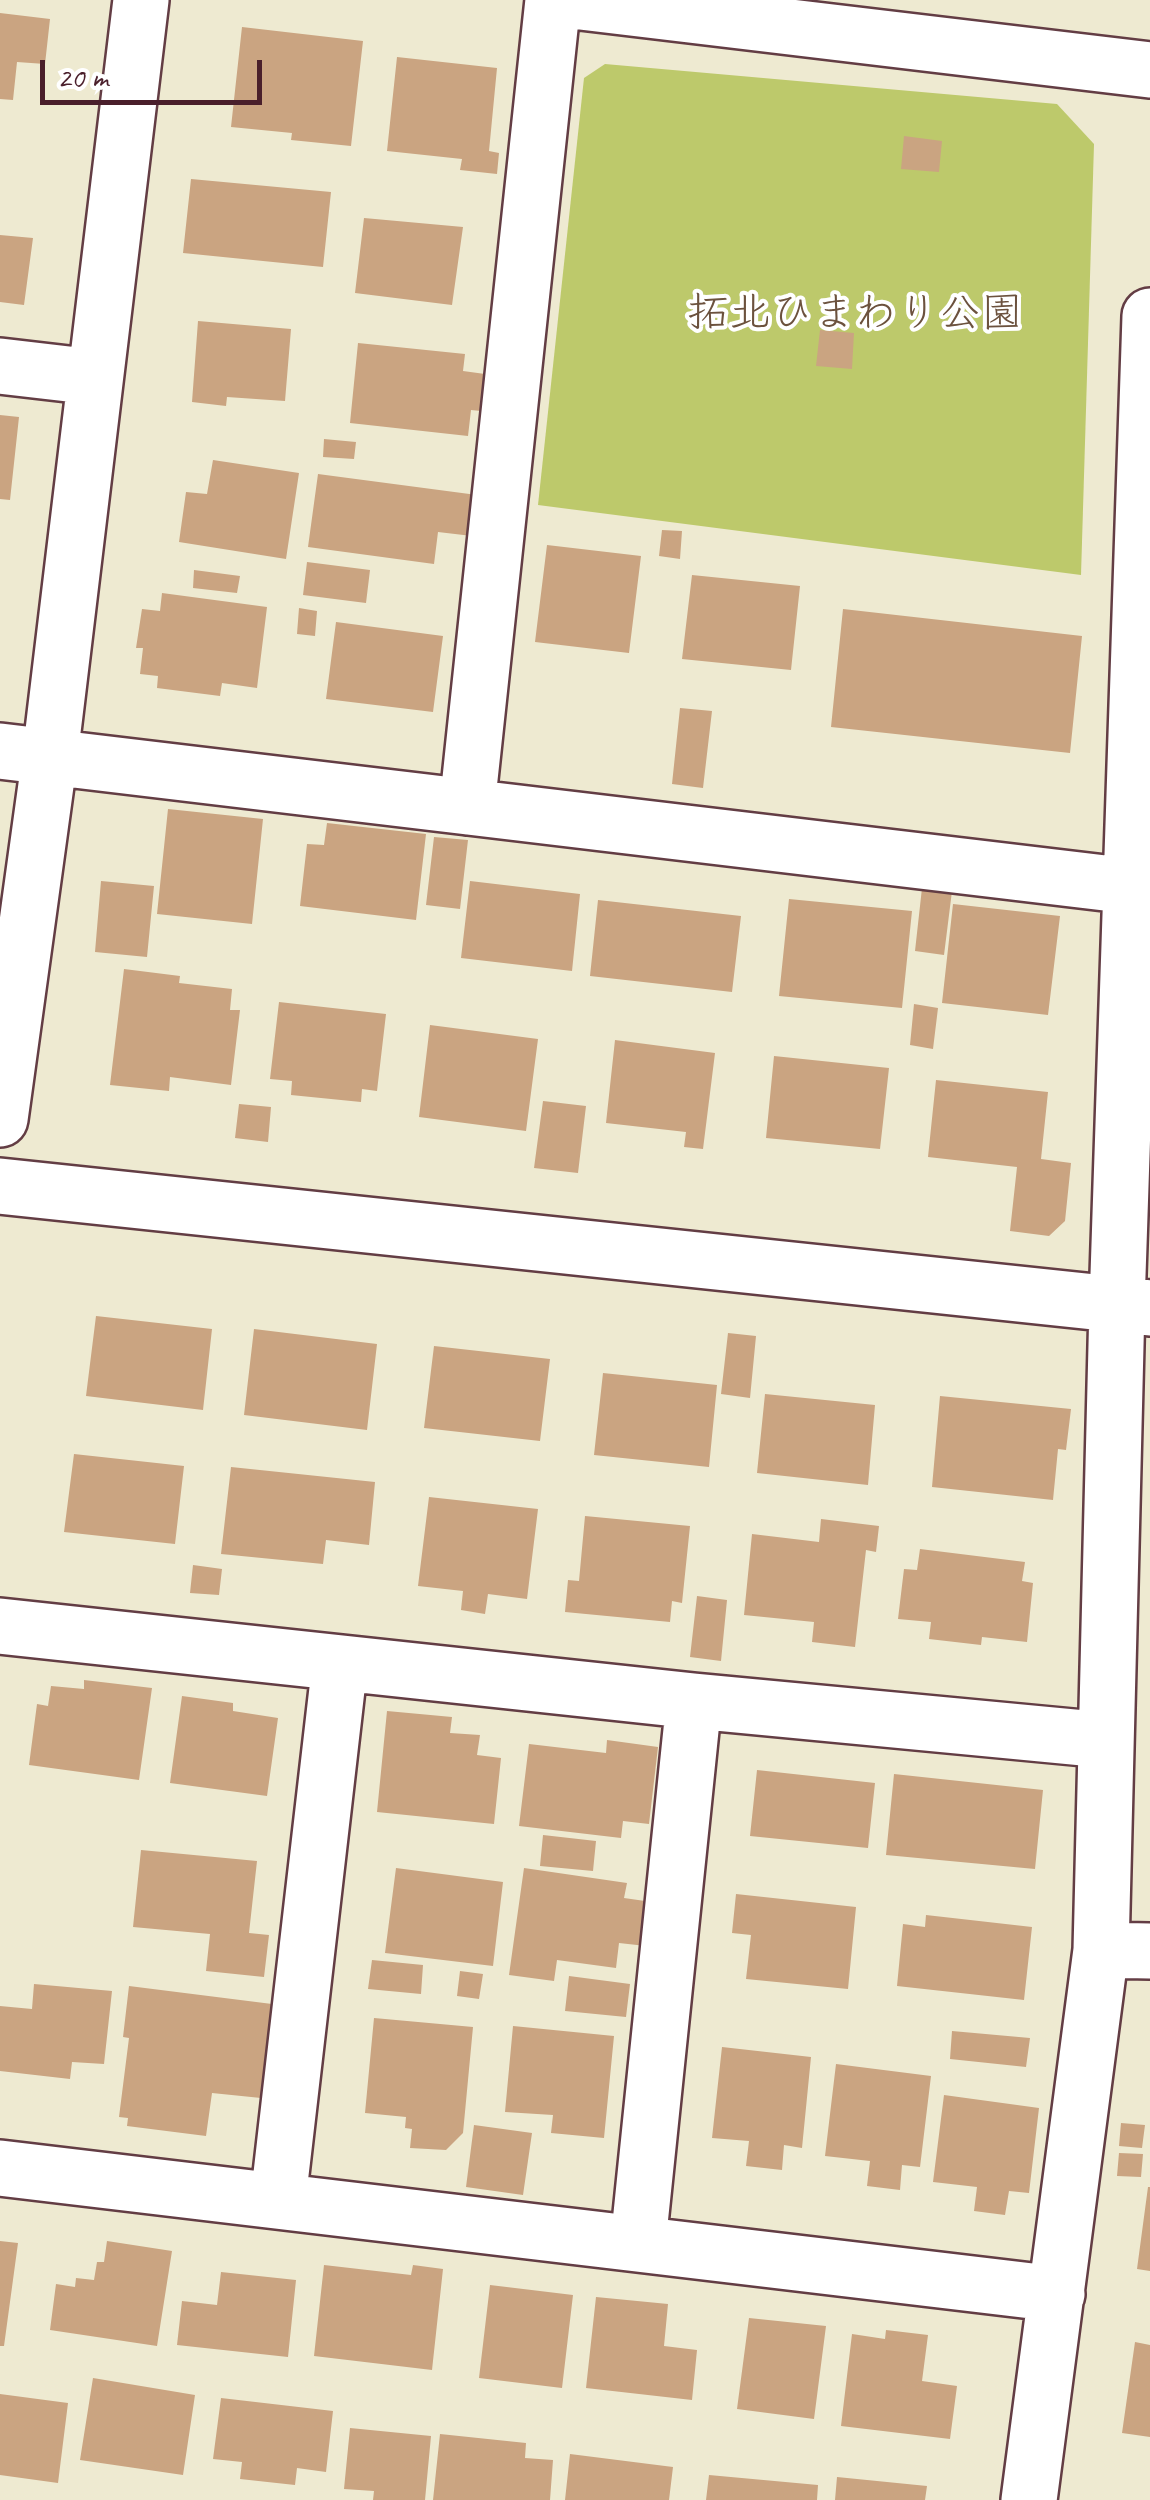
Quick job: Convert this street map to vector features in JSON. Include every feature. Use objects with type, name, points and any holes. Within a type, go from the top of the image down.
[{"type":"street","points":[[0,1118],[25,753],[94,377],[141,0]]},
{"type":"street","points":[[467,807],[553,0]]},
{"type":"street","points":[[564,0],[1150,70]]},
{"type":"street","points":[[1029,2500],[1057,2294],[1126,1950],[1105,1740],[1134,1306],[1130,886],[1150,316]]},
{"type":"street","points":[[0,366],[94,377]]},
{"type":"street","points":[[25,753],[1130,886]]},
{"type":"street","points":[[0,1186],[1134,1306]]},
{"type":"street","points":[[0,1626],[694,1701],[1105,1740]]},
{"type":"street","points":[[278,2200],[340,1664]]},
{"type":"street","points":[[638,2243],[694,1701]]},
{"type":"street","points":[[0,2168],[1057,2294]]},
{"type":"green space","name":"拓北ひまわり公園","points":[[605,64],[1057,104],[1094,144],[1081,575],[538,505],[584,78]]},
{"type":"building","points":[[0,13],[50,19],[45,64],[17,62],[13,100],[0,99]]},
{"type":"building","points":[[242,27],[363,41],[351,146],[291,140],[292,133],[231,127]]},
{"type":"building","points":[[397,57],[497,68],[489,151],[499,153],[497,174],[460,170],[462,159],[387,151]]},
{"type":"building","points":[[904,136],[942,141],[939,172],[901,169]]},
{"type":"building","points":[[191,179],[331,192],[323,267],[183,253]]},
{"type":"building","points":[[364,218],[463,227],[452,305],[355,293]]},
{"type":"building","points":[[0,235],[33,238],[24,305],[0,302]]},
{"type":"building","points":[[198,321],[291,329],[285,401],[227,397],[226,406],[192,402]]},
{"type":"building","points":[[820,330],[854,333],[852,369],[816,366]]},
{"type":"building","points":[[358,343],[465,354],[463,371],[485,374],[481,411],[471,410],[468,436],[350,423]]},
{"type":"building","points":[[0,415],[19,417],[10,500],[0,499]]},
{"type":"building","points":[[324,439],[356,442],[354,459],[323,457]]},
{"type":"building","points":[[213,460],[299,473],[286,559],[179,542],[186,492],[207,494]]},
{"type":"building","points":[[318,474],[477,495],[472,536],[438,532],[434,564],[308,547]]},
{"type":"building","points":[[662,530],[682,531],[680,559],[659,556]]},
{"type":"building","points":[[547,545],[641,556],[629,653],[535,642]]},
{"type":"building","points":[[307,562],[370,570],[366,603],[303,595]]},
{"type":"building","points":[[194,570],[240,576],[237,593],[193,588]]},
{"type":"building","points":[[692,575],[800,586],[791,670],[682,659]]},
{"type":"building","points":[[162,593],[267,607],[257,688],[222,683],[220,696],[157,688],[158,676],[140,674],[143,648],[136,648],[142,609],[160,611]]},
{"type":"building","points":[[299,608],[317,611],[315,636],[297,634]]},
{"type":"building","points":[[843,609],[1082,636],[1070,753],[831,727]]},
{"type":"building","points":[[336,622],[443,636],[433,712],[326,699]]},
{"type":"building","points":[[680,708],[712,711],[703,788],[672,784]]},
{"type":"building","points":[[168,809],[263,819],[252,924],[157,914]]},
{"type":"building","points":[[327,823],[426,834],[416,920],[300,906],[307,844],[324,845]]},
{"type":"building","points":[[434,837],[468,840],[460,909],[426,905]]},
{"type":"building","points":[[101,881],[154,886],[147,957],[95,952]]},
{"type":"building","points":[[470,881],[580,894],[572,971],[461,958]]},
{"type":"building","points":[[922,888],[952,891],[944,955],[915,951]]},
{"type":"building","points":[[789,899],[912,911],[902,1008],[779,996]]},
{"type":"building","points":[[598,900],[741,916],[732,992],[590,976]]},
{"type":"building","points":[[953,904],[1060,916],[1048,1015],[942,1003]]},
{"type":"building","points":[[124,969],[180,976],[179,983],[232,989],[230,1010],[240,1010],[231,1085],[170,1077],[169,1091],[110,1085]]},
{"type":"building","points":[[279,1002],[386,1014],[377,1091],[362,1089],[361,1102],[291,1095],[292,1081],[270,1079]]},
{"type":"building","points":[[914,1004],[938,1008],[933,1049],[910,1045]]},
{"type":"building","points":[[430,1025],[538,1039],[526,1131],[419,1117]]},
{"type":"building","points":[[615,1040],[715,1053],[703,1149],[684,1147],[686,1132],[606,1123]]},
{"type":"building","points":[[774,1056],[889,1068],[880,1149],[766,1138]]},
{"type":"building","points":[[936,1080],[1048,1092],[1041,1159],[1071,1163],[1065,1221],[1049,1236],[1010,1231],[1017,1167],[928,1157]]},
{"type":"building","points":[[543,1101],[586,1106],[578,1173],[534,1168]]},
{"type":"building","points":[[239,1104],[271,1107],[268,1142],[235,1138]]},
{"type":"building","points":[[96,1316],[212,1329],[203,1410],[86,1396]]},
{"type":"building","points":[[254,1329],[377,1344],[367,1430],[244,1415]]},
{"type":"building","points":[[728,1333],[756,1336],[750,1398],[721,1394]]},
{"type":"building","points":[[434,1346],[550,1359],[540,1441],[424,1428]]},
{"type":"building","points":[[603,1373],[717,1385],[709,1467],[594,1455]]},
{"type":"building","points":[[765,1394],[875,1405],[868,1485],[757,1473]]},
{"type":"building","points":[[940,1396],[1071,1409],[1066,1450],[1058,1449],[1053,1500],[932,1487]]},
{"type":"building","points":[[74,1454],[184,1466],[175,1544],[64,1532]]},
{"type":"building","points":[[231,1467],[375,1482],[369,1545],[326,1540],[323,1564],[221,1554]]},
{"type":"building","points":[[429,1497],[538,1509],[527,1599],[488,1594],[485,1614],[461,1610],[463,1591],[418,1586]]},
{"type":"building","points":[[585,1516],[690,1526],[682,1603],[672,1601],[670,1622],[565,1612],[568,1580],[579,1581]]},
{"type":"building","points":[[821,1519],[879,1526],[876,1552],[866,1550],[855,1647],[812,1642],[814,1622],[744,1615],[752,1534],[819,1542]]},
{"type":"building","points":[[920,1549],[1025,1562],[1022,1581],[1033,1583],[1027,1642],[982,1637],[981,1645],[929,1639],[931,1622],[898,1619],[904,1569],[917,1570]]},
{"type":"building","points":[[193,1565],[222,1569],[219,1595],[190,1593]]},
{"type":"building","points":[[697,1596],[727,1600],[721,1661],[690,1657]]},
{"type":"building","points":[[84,1680],[152,1688],[139,1780],[29,1765],[37,1704],[48,1706],[51,1686],[84,1689]]},
{"type":"building","points":[[182,1696],[233,1703],[233,1711],[278,1718],[267,1796],[170,1783]]},
{"type":"building","points":[[387,1711],[452,1717],[450,1733],[480,1735],[477,1755],[501,1758],[494,1824],[377,1812]]},
{"type":"building","points":[[607,1740],[658,1747],[649,1824],[623,1821],[621,1838],[519,1826],[529,1744],[606,1753]]},
{"type":"building","points":[[757,1770],[875,1783],[868,1848],[750,1836]]},
{"type":"building","points":[[894,1774],[1043,1790],[1035,1869],[886,1855]]},
{"type":"building","points":[[543,1835],[596,1841],[593,1871],[540,1866]]},
{"type":"building","points":[[141,1850],[257,1861],[249,1933],[269,1935],[264,1977],[206,1971],[210,1934],[133,1927]]},
{"type":"building","points":[[396,1868],[503,1882],[493,1966],[385,1953]]},
{"type":"building","points":[[524,1868],[627,1883],[624,1898],[652,1902],[646,1946],[619,1943],[616,1968],[557,1960],[554,1981],[509,1975]]},
{"type":"building","points":[[736,1894],[856,1907],[848,1989],[746,1979],[751,1935],[732,1933]]},
{"type":"building","points":[[926,1915],[1032,1927],[1024,2000],[897,1986],[903,1924],[925,1927]]},
{"type":"building","points":[[372,1960],[423,1965],[421,1994],[368,1989]]},
{"type":"building","points":[[460,1971],[483,1974],[479,1999],[457,1996]]},
{"type":"building","points":[[569,1976],[630,1984],[626,2017],[565,2011]]},
{"type":"building","points":[[34,1984],[112,1991],[104,2064],[72,2062],[70,2079],[0,2071],[0,2006],[32,2009]]},
{"type":"building","points":[[129,1986],[272,2004],[261,2098],[212,2093],[206,2136],[127,2126],[128,2118],[119,2117],[129,2038],[123,2037]]},
{"type":"building","points":[[374,2018],[473,2027],[463,2133],[446,2150],[410,2148],[412,2129],[405,2128],[406,2117],[365,2113]]},
{"type":"building","points":[[513,2026],[614,2036],[604,2138],[551,2133],[553,2115],[505,2112]]},
{"type":"building","points":[[952,2031],[1030,2038],[1026,2067],[950,2059]]},
{"type":"building","points":[[722,2047],[811,2057],[802,2148],[784,2145],[782,2170],[746,2166],[749,2141],[712,2138]]},
{"type":"building","points":[[836,2064],[931,2076],[920,2167],[902,2165],[900,2190],[867,2186],[870,2161],[825,2156]]},
{"type":"building","points":[[944,2095],[1039,2108],[1029,2193],[1009,2191],[1005,2215],[974,2211],[977,2187],[933,2182]]},
{"type":"building","points":[[1121,2123],[1145,2125],[1142,2148],[1119,2146]]},
{"type":"building","points":[[474,2125],[532,2133],[523,2195],[466,2187]]},
{"type":"building","points":[[1119,2153],[1143,2154],[1141,2177],[1117,2176]]},
{"type":"building","points":[[1150,2187],[1150,2271],[1137,2269]]},
{"type":"building","points":[[0,2241],[18,2243],[4,2346],[0,2346]]},
{"type":"building","points":[[107,2241],[172,2251],[157,2346],[50,2330],[56,2284],[75,2287],[76,2278],[94,2280],[97,2262],[104,2262]]},
{"type":"building","points":[[324,2265],[411,2275],[413,2265],[443,2269],[432,2370],[314,2356]]},
{"type":"building","points":[[221,2272],[296,2280],[288,2357],[177,2345],[182,2301],[217,2305]]},
{"type":"building","points":[[490,2285],[573,2295],[562,2388],[479,2378]]},
{"type":"building","points":[[596,2297],[668,2304],[664,2346],[697,2350],[692,2400],[586,2388]]},
{"type":"building","points":[[749,2318],[826,2326],[814,2419],[737,2409]]},
{"type":"building","points":[[886,2330],[928,2335],[922,2381],[957,2386],[950,2439],[841,2426],[852,2334],[885,2339]]},
{"type":"building","points":[[1135,2342],[1150,2345],[1150,2437],[1122,2433]]},
{"type":"building","points":[[93,2378],[195,2395],[183,2475],[80,2460]]},
{"type":"building","points":[[0,2394],[68,2403],[58,2483],[0,2475]]},
{"type":"building","points":[[221,2398],[333,2411],[326,2472],[297,2468],[295,2485],[240,2479],[242,2462],[213,2459]]},
{"type":"building","points":[[350,2428],[431,2436],[425,2500],[373,2500],[374,2491],[344,2489]]},
{"type":"building","points":[[440,2434],[526,2443],[525,2458],[553,2460],[550,2500],[433,2500]]},
{"type":"building","points":[[570,2454],[673,2467],[669,2500],[565,2500]]},
{"type":"building","points":[[709,2475],[818,2485],[817,2500],[706,2500]]},
{"type":"building","points":[[837,2477],[927,2486],[925,2500],[835,2500]]}]
